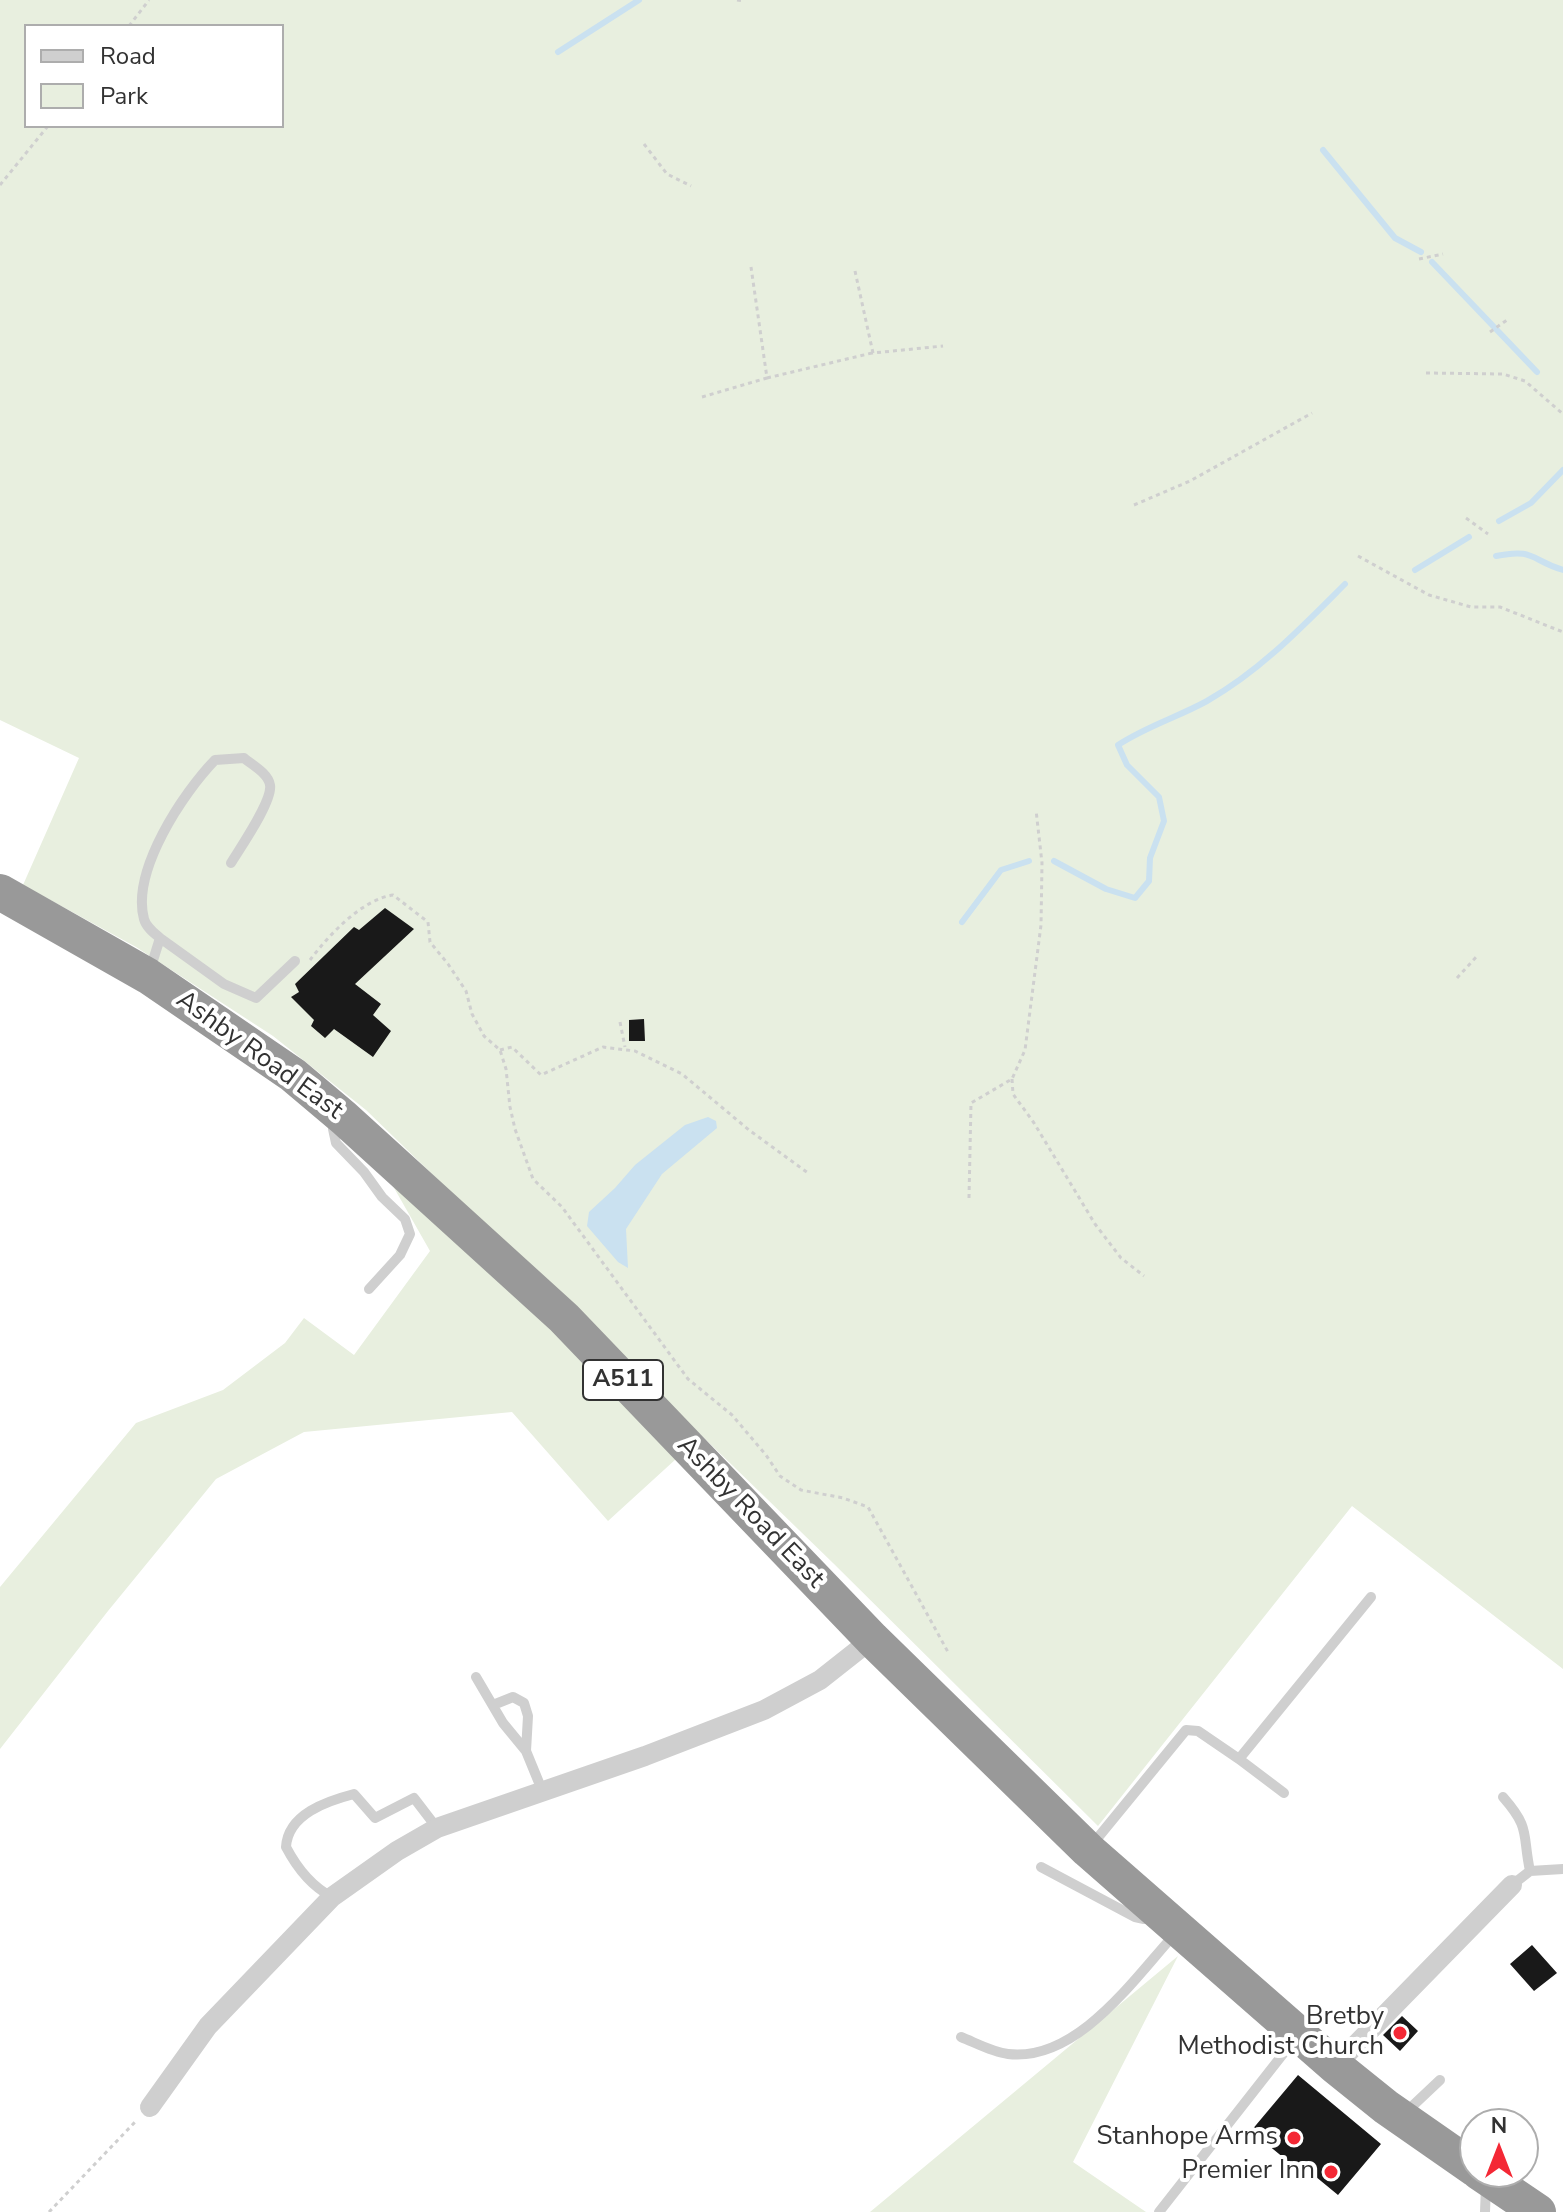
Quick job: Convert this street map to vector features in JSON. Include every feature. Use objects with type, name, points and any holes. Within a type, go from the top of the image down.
[{"type":"highway","name":"Ashby Road East","points":[[0,892],[148,976],[293,1075],[344,1118],[564,1318],[872,1639],[1088,1850],[1298,2035],[1459,2161]]},
{"type":"highway","name":"Ashby Road East","points":[[1498,2188],[1538,2212]]},
{"type":"street","points":[[150,2107],[208,2026],[332,1897],[397,1851],[437,1828],[645,1756],[764,1710],[820,1680],[872,1639]]},
{"type":"street","points":[[1335,2066],[1512,1885]]},
{"type":"lane","points":[[231,863],[269,798],[270,785],[265,775],[244,758],[215,760],[199,776],[152,852],[141,894],[145,922],[160,938],[224,984],[256,998],[298,965]]},
{"type":"lane","points":[[148,976],[160,938]]},
{"type":"lane","points":[[344,1118],[333,1129],[336,1143],[405,1219],[410,1234],[400,1255],[369,1289]]},
{"type":"lane","points":[[1239,1759],[1371,1597]]},
{"type":"lane","points":[[476,1677],[503,1723],[526,1751],[542,1790]]},
{"type":"lane","points":[[493,1705],[513,1697],[524,1703],[528,1716],[526,1751]]},
{"type":"lane","points":[[1088,1850],[1186,1730],[1198,1731],[1284,1793]]},
{"type":"lane","points":[[332,1897],[316,1889],[286,1847],[291,1827],[306,1813],[354,1794],[375,1818],[414,1798],[437,1828]]},
{"type":"lane","points":[[1503,1797],[1520,1816],[1525,1828],[1530,1871]]},
{"type":"lane","points":[[961,2037],[1007,2054],[1039,2051],[1068,2041],[1110,2006],[1174,1927],[1135,1917],[1041,1867]]},
{"type":"lane","points":[[1512,1885],[1530,1871],[1563,1869]]},
{"type":"lane","points":[[1159,2212],[1298,2035]]},
{"type":"lane","points":[[1400,2117],[1440,2080]]},
{"type":"path","points":[[131,24],[149,0]]},
{"type":"path","points":[[737,0],[744,1]]},
{"type":"path","points":[[0,185],[46,128]]},
{"type":"path","points":[[644,144],[667,174],[691,186]]},
{"type":"path","points":[[1419,259],[1443,254]]},
{"type":"path","points":[[751,267],[767,378]]},
{"type":"path","points":[[855,271],[873,353]]},
{"type":"path","points":[[1490,332],[1507,320]]},
{"type":"path","points":[[702,397],[873,353],[943,346]]},
{"type":"path","points":[[1426,373],[1503,374],[1525,381],[1563,414]]},
{"type":"path","points":[[1134,505],[1190,481],[1312,413]]},
{"type":"path","points":[[1466,518],[1488,534]]},
{"type":"path","points":[[1358,556],[1429,595],[1471,607],[1500,607],[1563,632]]},
{"type":"path","points":[[1036,810],[1042,863],[1041,925],[1025,1050],[1012,1079],[1013,1094],[1095,1224],[1121,1258],[1144,1276]]},
{"type":"path","points":[[298,965],[377,898],[393,895],[428,922],[430,942],[466,991],[472,1014],[484,1036],[500,1050],[515,1129],[533,1179],[562,1207],[688,1379],[732,1415],[780,1476],[801,1490],[843,1498],[868,1507],[948,1652]]},
{"type":"path","points":[[1457,978],[1478,955]]},
{"type":"path","points":[[620,1022],[625,1047]]},
{"type":"path","points":[[500,1050],[512,1047],[541,1075],[603,1047],[635,1051],[682,1074],[749,1130],[808,1173]]},
{"type":"path","points":[[969,1198],[971,1103],[1012,1079]]},
{"type":"path","points":[[49,2212],[150,2107]]},
{"type":"green space","points":[[0,0],[1563,0],[1563,1669],[1352,1506],[1098,1826],[833,1563],[366,1110],[273,1036],[136,947],[23,885],[79,758],[0,720]]},
{"type":"green space","points":[[381,1165],[532,1307],[676,1459],[608,1521],[512,1412],[304,1432],[216,1479],[0,1749],[0,1587],[136,1423],[223,1390],[285,1343],[304,1318],[354,1355],[430,1251]]},
{"type":"green space","points":[[1178,1956],[1073,2162],[1146,2212],[870,2212]]},
{"type":"water","points":[[708,1117],[716,1121],[717,1128],[662,1174],[626,1229],[628,1268],[618,1262],[587,1226],[589,1212],[635,1165],[685,1125]]},
{"type":"building","points":[[385,908],[414,929],[355,984],[381,1004],[373,1015],[391,1031],[373,1057],[334,1029],[325,1038],[311,1026],[314,1020],[291,997],[299,992],[295,984],[354,927],[359,930]]},
{"type":"building","points":[[644,1019],[645,1041],[629,1041],[629,1020]]},
{"type":"building","points":[[1532,1945],[1557,1973],[1534,1991],[1510,1964]]},
{"type":"building","name":"Bretby Methodist Church","points":[[1402,2016],[1418,2031],[1400,2051],[1383,2035]]},
{"type":"building","points":[[1298,2075],[1381,2144],[1338,2195],[1304,2167],[1301,2172],[1251,2131]]},
{"type":"waterway","points":[[558,52],[639,0]]},
{"type":"waterway","points":[[1323,150],[1395,238],[1421,252]]},
{"type":"waterway","points":[[1432,262],[1537,372]]},
{"type":"waterway","points":[[1499,521],[1531,503],[1563,470]]},
{"type":"waterway","points":[[1415,570],[1469,537]]},
{"type":"waterway","points":[[1496,556],[1526,554],[1563,570]]},
{"type":"waterway","points":[[1054,861],[1106,889],[1135,898],[1149,881],[1150,858],[1164,821],[1159,797],[1127,765],[1118,745],[1207,701],[1245,676],[1345,584]]},
{"type":"waterway","points":[[962,922],[1001,870],[1029,861]]},
{"type":"place","name":"Bretby Methodist Church","points":[[1400,2033]]},
{"type":"place","name":"Stanhope Arms","points":[[1294,2138]]},
{"type":"place","name":"Premier Inn","points":[[1331,2172]]}]
